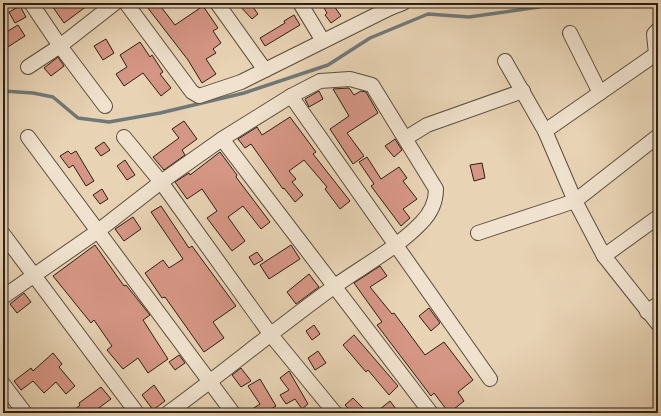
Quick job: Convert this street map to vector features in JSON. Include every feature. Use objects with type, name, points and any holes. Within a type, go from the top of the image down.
[{"type":"street","points":[[31,3],[60,46],[105,106]]},
{"type":"street","points":[[28,67],[60,46],[115,3]]},
{"type":"street","points":[[126,3],[196,94],[202,96],[241,82],[393,4]]},
{"type":"street","points":[[217,3],[265,70]]},
{"type":"street","points":[[300,3],[323,41]]},
{"type":"street","points":[[545,131],[657,55],[654,34],[658,30]]},
{"type":"street","points":[[570,33],[600,93]]},
{"type":"street","points":[[505,60],[545,131],[575,201],[604,256],[652,308],[658,324]]},
{"type":"street","points":[[3,297],[98,231],[161,182],[222,139],[291,96],[320,81],[350,79],[372,85],[436,189],[436,199],[433,207],[420,224],[396,243],[334,286],[168,413]]},
{"type":"street","points":[[406,138],[427,125],[523,91]]},
{"type":"street","points":[[291,96],[396,243],[490,379]]},
{"type":"street","points":[[478,233],[575,201],[658,136]]},
{"type":"street","points":[[28,137],[233,413]]},
{"type":"street","points":[[124,137],[161,182],[271,335],[335,413]]},
{"type":"street","points":[[222,139],[432,413]]},
{"type":"street","points":[[604,256],[658,217]]},
{"type":"street","points":[[3,234],[137,413]]},
{"type":"street","points":[[3,384],[25,413]]},
{"type":"building","points":[[50,3],[91,3],[64,23]]},
{"type":"building","points":[[144,3],[158,3],[175,25],[203,6],[218,28],[213,31],[221,43],[213,49],[216,53],[206,59],[216,74],[202,83],[188,60]]},
{"type":"building","points":[[237,3],[250,3],[258,14],[252,19]]},
{"type":"building","points":[[321,3],[332,3],[341,16],[331,23],[325,15],[327,13]]},
{"type":"building","points":[[20,6],[26,17],[15,23],[9,12]]},
{"type":"building","points":[[294,15],[300,25],[265,46],[260,38],[285,23],[284,21]]},
{"type":"building","points":[[18,25],[25,36],[3,50],[3,34]]},
{"type":"building","points":[[106,39],[114,53],[103,60],[94,46]]},
{"type":"building","points":[[140,42],[150,57],[152,55],[163,72],[160,74],[171,88],[161,96],[143,73],[124,86],[116,74],[127,67],[120,55]]},
{"type":"building","points":[[58,57],[64,66],[51,76],[44,68]]},
{"type":"building","points":[[349,88],[354,95],[361,91],[366,92],[378,113],[347,133],[364,156],[353,164],[330,129],[349,116],[333,89]]},
{"type":"building","points":[[319,91],[323,99],[309,107],[305,99]]},
{"type":"building","points":[[290,117],[316,152],[313,154],[350,201],[340,209],[325,189],[327,187],[304,160],[289,171],[296,179],[292,182],[303,195],[295,202],[284,188],[283,189],[251,144],[245,148],[238,139],[257,127],[262,135]]},
{"type":"building","points":[[184,121],[197,139],[182,150],[185,155],[164,170],[153,157],[179,138],[172,129]]},
{"type":"building","points":[[395,139],[402,150],[394,157],[385,146]]},
{"type":"building","points":[[104,142],[110,150],[101,156],[95,148]]},
{"type":"building","points":[[68,151],[71,154],[76,151],[94,181],[86,186],[73,165],[69,168],[60,156]]},
{"type":"building","points":[[220,152],[237,175],[236,177],[270,222],[261,229],[243,206],[228,217],[245,241],[232,251],[207,218],[217,211],[202,189],[187,199],[175,182],[189,173],[190,175]]},
{"type":"building","points":[[367,157],[381,179],[399,167],[407,178],[403,181],[417,199],[403,209],[410,218],[401,226],[371,186],[374,184],[359,162]]},
{"type":"building","points":[[125,160],[135,175],[127,180],[117,166]]},
{"type":"building","points":[[482,163],[485,178],[474,181],[470,165]]},
{"type":"building","points":[[102,189],[108,199],[100,204],[93,195]]},
{"type":"building","points":[[161,206],[189,248],[192,246],[236,306],[213,322],[224,338],[204,352],[165,297],[162,298],[145,273],[163,260],[169,268],[183,259],[151,212]]},
{"type":"building","points":[[133,217],[141,229],[124,241],[115,229]]},
{"type":"building","points":[[95,245],[124,286],[126,285],[150,315],[143,320],[168,359],[148,373],[138,358],[123,369],[107,350],[112,346],[94,320],[91,323],[53,276]]},
{"type":"building","points":[[291,245],[300,259],[269,279],[260,265]]},
{"type":"building","points":[[257,252],[263,260],[254,265],[249,257]]},
{"type":"building","points":[[380,266],[387,276],[370,287],[392,314],[394,313],[425,355],[444,342],[473,380],[458,392],[464,401],[449,413],[434,393],[431,396],[377,325],[382,322],[354,283]]},
{"type":"building","points":[[309,274],[319,287],[296,304],[287,292]]},
{"type":"building","points":[[24,293],[31,302],[17,313],[10,304]]},
{"type":"building","points":[[429,308],[440,323],[431,331],[419,316]]},
{"type":"building","points":[[314,325],[320,334],[312,340],[306,331]]},
{"type":"building","points":[[354,335],[398,386],[389,395],[368,370],[366,372],[343,345]]},
{"type":"building","points":[[318,351],[326,363],[315,370],[308,358]]},
{"type":"building","points":[[53,353],[62,364],[59,367],[75,386],[66,394],[56,382],[44,393],[33,381],[21,390],[14,381],[31,368],[33,371]]},
{"type":"building","points":[[179,355],[185,363],[175,370],[169,362]]},
{"type":"building","points":[[241,368],[251,381],[241,387],[232,375]]},
{"type":"building","points":[[289,371],[308,404],[302,409],[295,399],[286,404],[280,395],[289,390],[280,378]]},
{"type":"building","points":[[260,379],[276,406],[265,413],[246,413],[260,404],[248,386]]},
{"type":"building","points":[[154,385],[165,401],[153,410],[142,395]]},
{"type":"building","points":[[101,387],[111,399],[92,413],[71,413],[80,405],[79,403]]},
{"type":"building","points":[[353,398],[368,413],[353,413],[345,405]]},
{"type":"building","points":[[390,401],[399,413],[375,413]]},
{"type":"waterway","points":[[3,91],[33,93],[53,97],[78,118],[109,122],[160,113],[244,93],[328,65],[370,38],[428,14],[469,17],[539,7],[549,3]]}]
